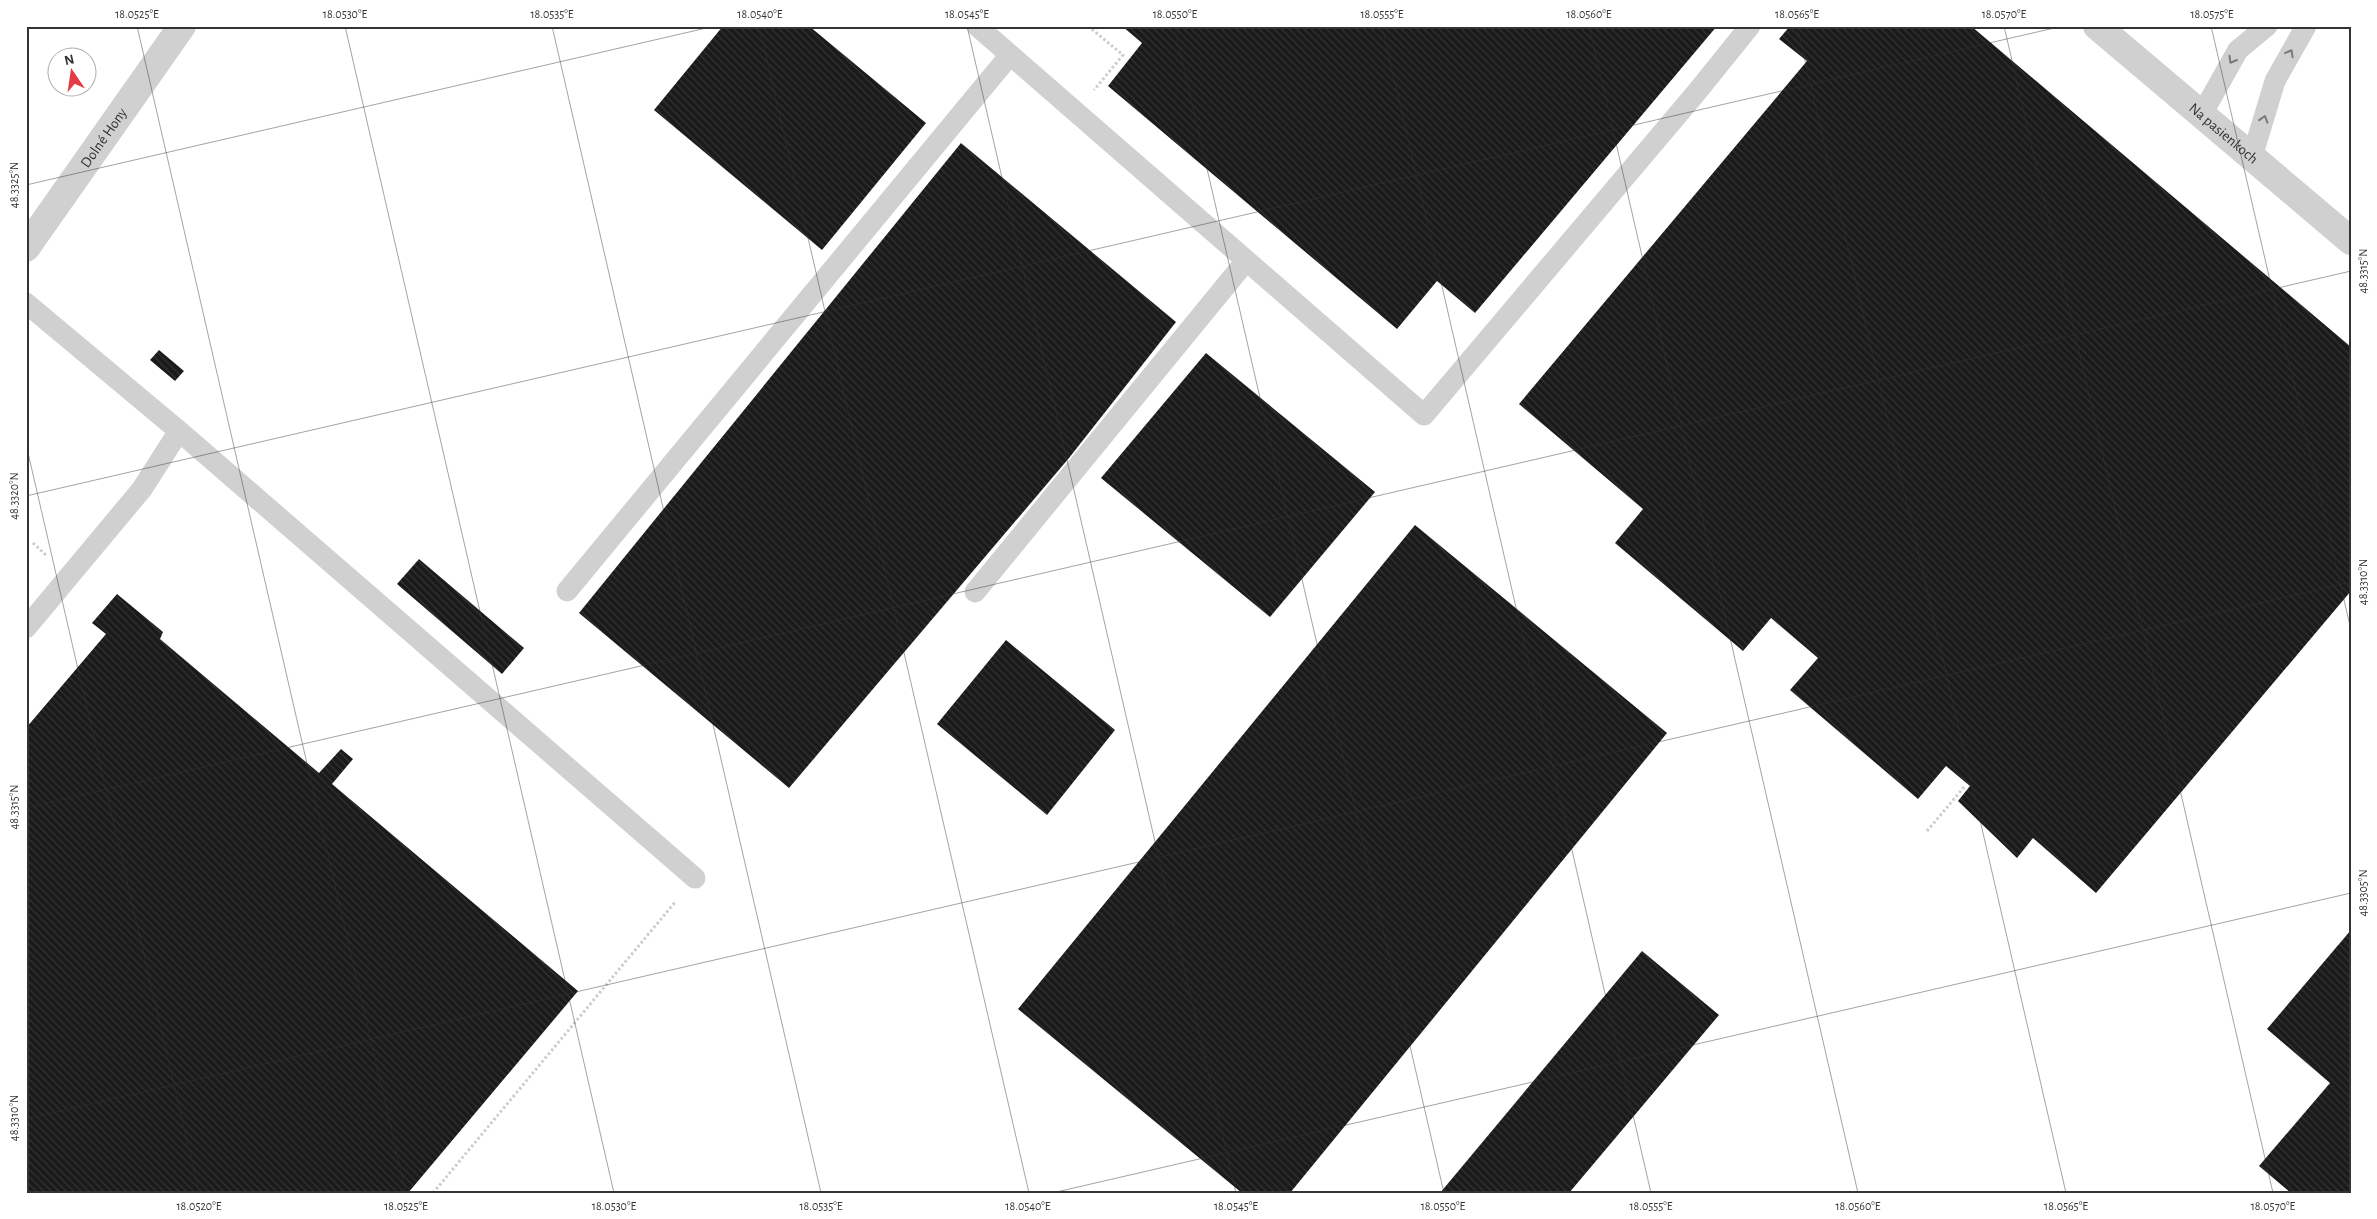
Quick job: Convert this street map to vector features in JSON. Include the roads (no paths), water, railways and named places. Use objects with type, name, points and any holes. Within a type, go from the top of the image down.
[{"type":"street","name":"Dolné Hony","points":[[26,248],[182,26]]},
{"type":"street","name":"Na pasienkoch","points":[[2097,26],[2351,241]]},
{"type":"lane","points":[[977,26],[1424,415],[1696,94],[1750,26]]},
{"type":"lane","points":[[2202,114],[2238,50],[2267,26]]},
{"type":"lane","points":[[2252,157],[2275,80],[2306,26]]},
{"type":"lane","points":[[567,590],[1010,55]]},
{"type":"lane","points":[[975,592],[1246,261]]},
{"type":"lane","points":[[26,303],[179,431],[696,878]]},
{"type":"lane","points":[[26,628],[142,489],[179,431]]}]
